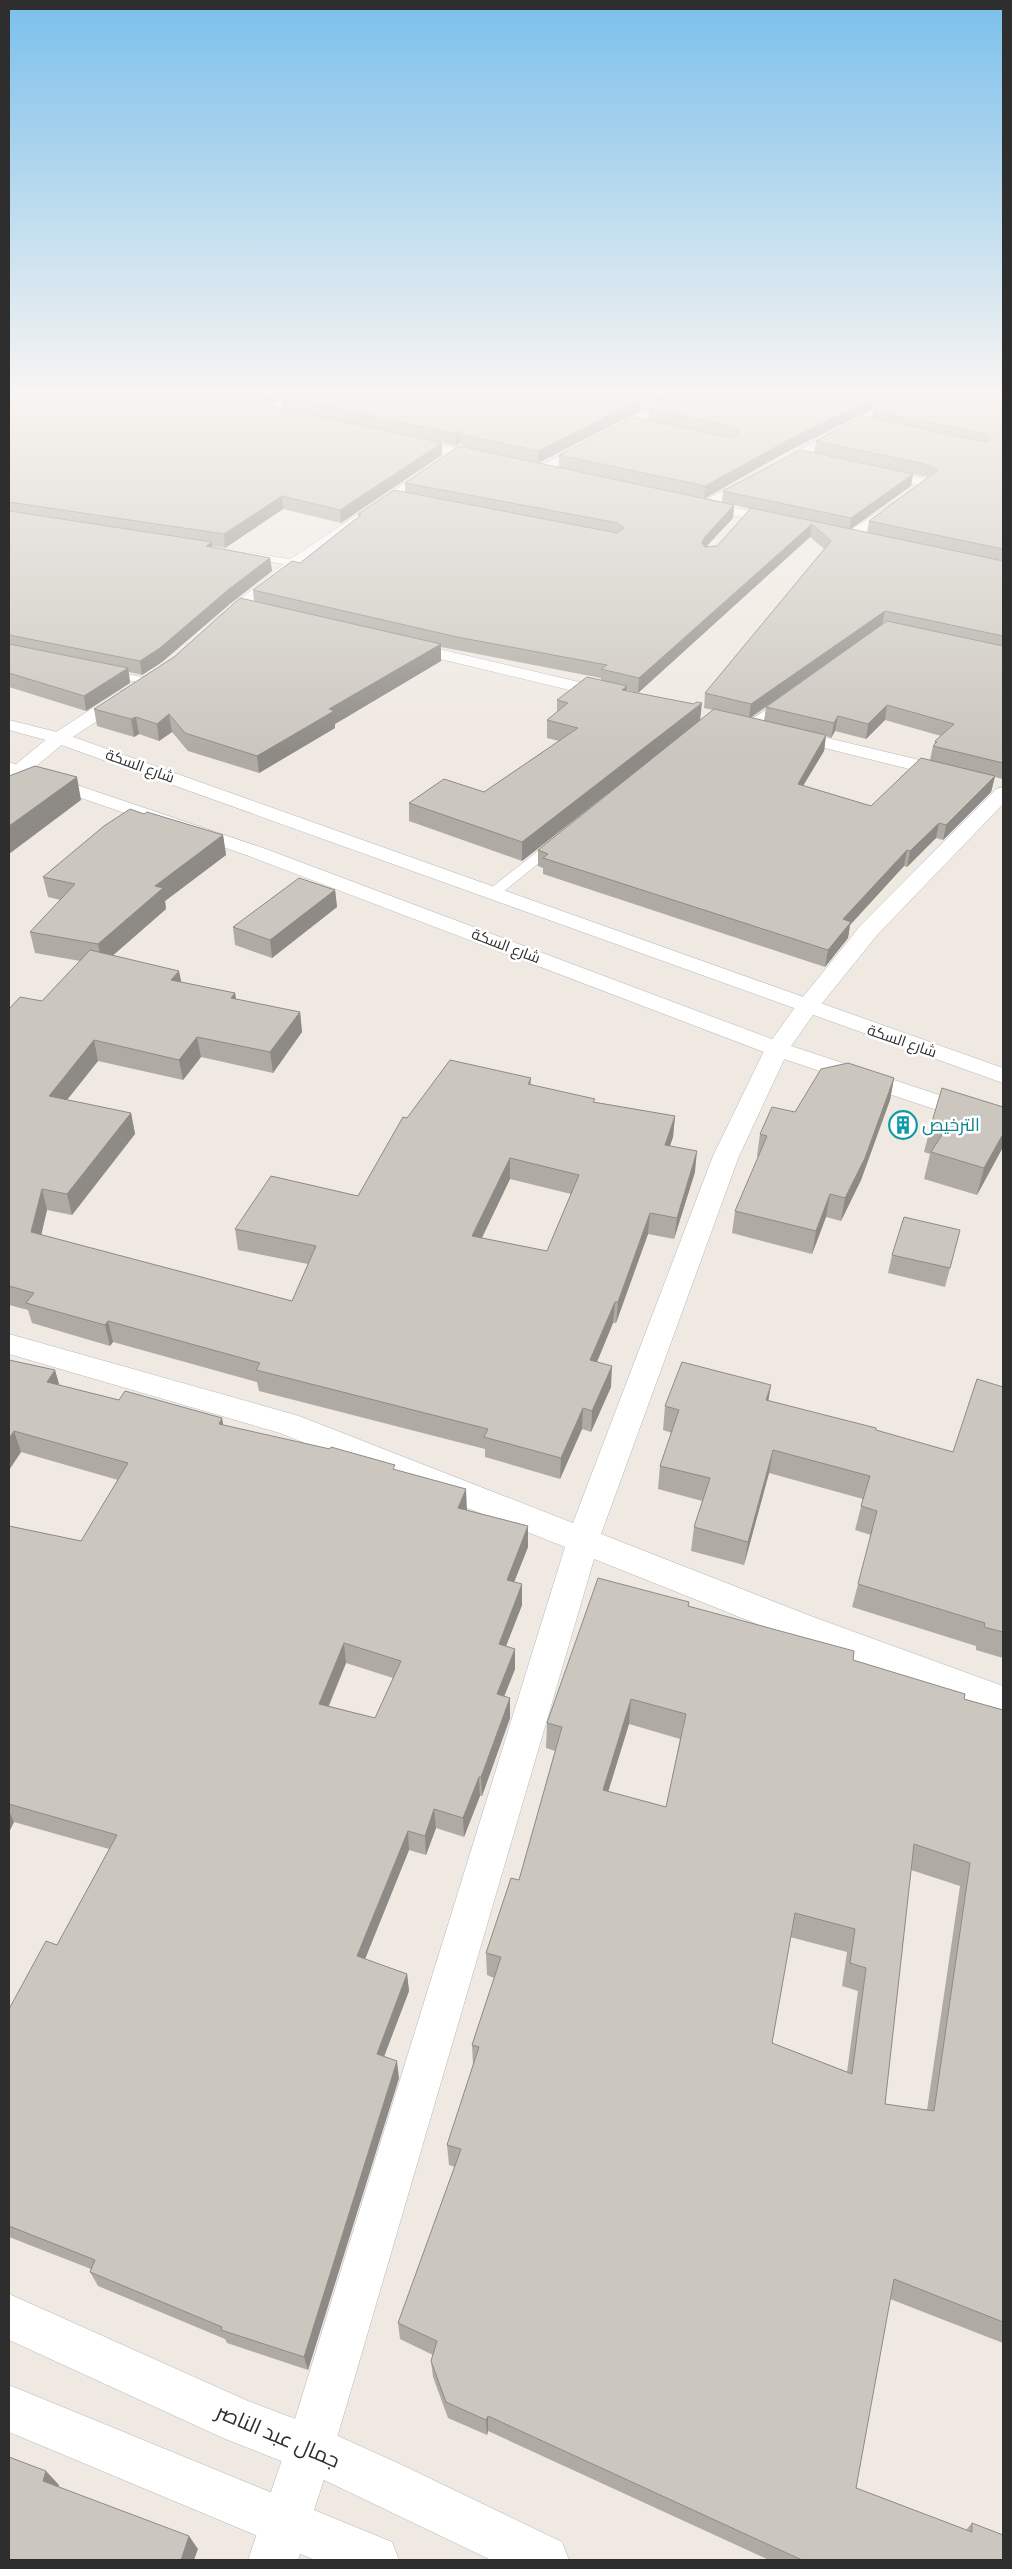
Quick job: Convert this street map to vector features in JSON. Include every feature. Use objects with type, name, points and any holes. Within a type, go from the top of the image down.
[{"type":"street","points":[[210,631],[294,563],[375,513]]},
{"type":"street","points":[[741,513],[793,522],[755,513]]},
{"type":"street","points":[[873,539],[849,532],[879,513]]},
{"type":"street","points":[[733,528],[746,514]]},
{"type":"street","points":[[238,607],[256,611]]},
{"type":"street","points":[[386,641],[625,698]]},
{"type":"street","points":[[12,772],[59,738],[162,672]]},
{"type":"street","points":[[730,722],[809,738],[966,777]]},
{"type":"street","name":"شارع السكة","points":[[9,725],[59,738],[807,1008],[1003,1076]]},
{"type":"street","name":"شارع السكة","points":[[12,772],[256,852],[777,1049],[1003,1124]]},
{"type":"street","points":[[985,782],[1003,786]]},
{"type":"street","points":[[279,2542],[310,2448],[583,1540],[726,1156],[777,1049],[807,1008],[869,930],[1003,793]]},
{"type":"street","points":[[9,1344],[288,1424],[804,1628],[1003,1701]]},
{"type":"street","name":"جمال عبد الناصر","points":[[9,2317],[240,2421],[310,2448],[383,2481],[544,2560]]},
{"type":"street","points":[[9,2408],[279,2542],[374,2560]]},
{"type":"lane","points":[[235,554],[294,563]]},
{"type":"lane","points":[[98,671],[147,681]]},
{"type":"lane","points":[[750,725],[796,692]]},
{"type":"lane","points":[[492,894],[567,834]]},
{"type":"building","points":[[9,513],[21,513],[212,542],[206,546],[270,558],[229,589],[160,648],[140,661],[9,635]]},
{"type":"building","points":[[82,513],[256,513],[224,534]]},
{"type":"building","points":[[360,513],[513,513],[617,533],[624,528],[618,523],[564,513],[727,513],[704,538],[702,543],[705,547],[717,546],[747,513],[774,513],[1003,561],[1003,636],[885,611],[751,704],[705,693],[831,541],[812,524],[639,678],[601,669],[607,665],[457,637],[253,590],[292,561],[300,563],[361,515],[358,514]]},
{"type":"building","points":[[827,513],[858,513],[851,518]]},
{"type":"building","points":[[880,513],[1003,513],[1003,549],[869,521]]},
{"type":"building","points":[[240,598],[441,644],[329,709],[334,711],[257,756],[185,733],[169,714],[157,724],[136,717],[131,719],[94,709],[174,657]]},
{"type":"building","points":[[887,621],[1003,646],[1003,763],[933,746],[937,742],[935,741],[954,724],[887,705],[868,724],[838,716],[834,723],[766,707]]},
{"type":"building","points":[[9,644],[128,668],[84,696],[9,673]]},
{"type":"building","points":[[587,677],[627,686],[622,690],[694,704],[696,702],[702,703],[522,842],[409,803],[444,779],[484,792],[578,728],[547,720],[568,703],[557,700]]},
{"type":"building","points":[[714,709],[826,735],[798,784],[871,806],[921,758],[995,776],[946,825],[939,823],[910,851],[907,850],[843,919],[851,922],[828,950],[543,858],[548,854],[538,850]]},
{"type":"building","points":[[35,766],[77,777],[9,826],[9,776]]},
{"type":"building","points":[[130,809],[144,814],[147,812],[223,835],[155,886],[163,888],[98,944],[30,932],[75,884],[43,877],[104,826]]},
{"type":"building","points":[[299,878],[335,890],[270,940],[233,927]]},
{"type":"building","points":[[90,950],[179,971],[171,980],[235,993],[231,998],[300,1012],[270,1052],[197,1037],[179,1060],[94,1040],[49,1096],[131,1113],[67,1194],[42,1189],[31,1232],[292,1301],[316,1246],[235,1229],[271,1176],[358,1196],[403,1117],[407,1118],[450,1060],[531,1078],[528,1084],[595,1099],[593,1102],[675,1116],[665,1145],[697,1151],[677,1218],[650,1213],[618,1302],[615,1302],[590,1360],[612,1366],[592,1411],[583,1408],[561,1458],[484,1437],[488,1429],[256,1370],[260,1363],[108,1321],[105,1325],[26,1303],[34,1293],[9,1286],[9,1009],[20,997],[42,1001]],"holes":[[[510,1158],[579,1175],[547,1251],[472,1236]]]},
{"type":"building","points":[[848,1063],[894,1078],[865,1158],[845,1198],[830,1194],[816,1231],[735,1211],[767,1136],[760,1134],[772,1107],[795,1112],[821,1069]]},
{"type":"building","points":[[942,1088],[1003,1107],[1003,1134],[984,1168],[931,1152],[945,1130],[931,1125]]},
{"type":"building","points":[[904,1217],[960,1230],[950,1268],[892,1255]]},
{"type":"building","points":[[9,1360],[55,1370],[47,1382],[119,1400],[125,1391],[222,1418],[219,1424],[330,1449],[331,1447],[395,1465],[393,1469],[466,1489],[458,1508],[528,1526],[507,1580],[522,1584],[499,1644],[515,1649],[497,1694],[510,1698],[481,1777],[479,1777],[463,1818],[434,1809],[425,1836],[408,1831],[357,1956],[407,1974],[377,2054],[397,2061],[304,2357],[221,2330],[222,2327],[90,2272],[95,2260],[9,2226],[9,2009],[46,1941],[57,1945],[117,1835],[9,1804],[9,1526],[81,1541],[128,1463],[14,1431],[9,1439]],"holes":[[[344,1643],[401,1661],[375,1718],[319,1704]]]},
{"type":"building","points":[[682,1362],[771,1385],[766,1400],[876,1428],[876,1430],[953,1452],[977,1379],[1003,1387],[1003,1632],[984,1627],[985,1623],[858,1584],[877,1511],[861,1506],[870,1476],[773,1450],[748,1542],[694,1527],[710,1478],[660,1466],[679,1410],[665,1406]]},
{"type":"building","points":[[598,1578],[689,1602],[688,1606],[854,1651],[853,1660],[965,1694],[964,1699],[1003,1710],[1003,2322],[894,2279],[856,2488],[972,2532],[972,2523],[1003,2535],[1003,2560],[802,2560],[488,2416],[486,2420],[446,2402],[431,2361],[437,2341],[398,2323],[461,2149],[447,2145],[479,2047],[472,2045],[501,1957],[486,1953],[511,1878],[519,1880],[562,1727],[547,1723]],"holes":[[[631,1699],[686,1714],[666,1807],[603,1790]],[[914,1844],[970,1863],[934,2111],[885,2104]],[[795,1913],[855,1929],[850,1963],[866,1968],[852,2074],[772,2043]]]},
{"type":"building","points":[[9,2457],[46,2471],[43,2481],[189,2536],[181,2560],[9,2560]]},
{"type":"place","name":"الترخيص","points":[[903,1125]]}]
